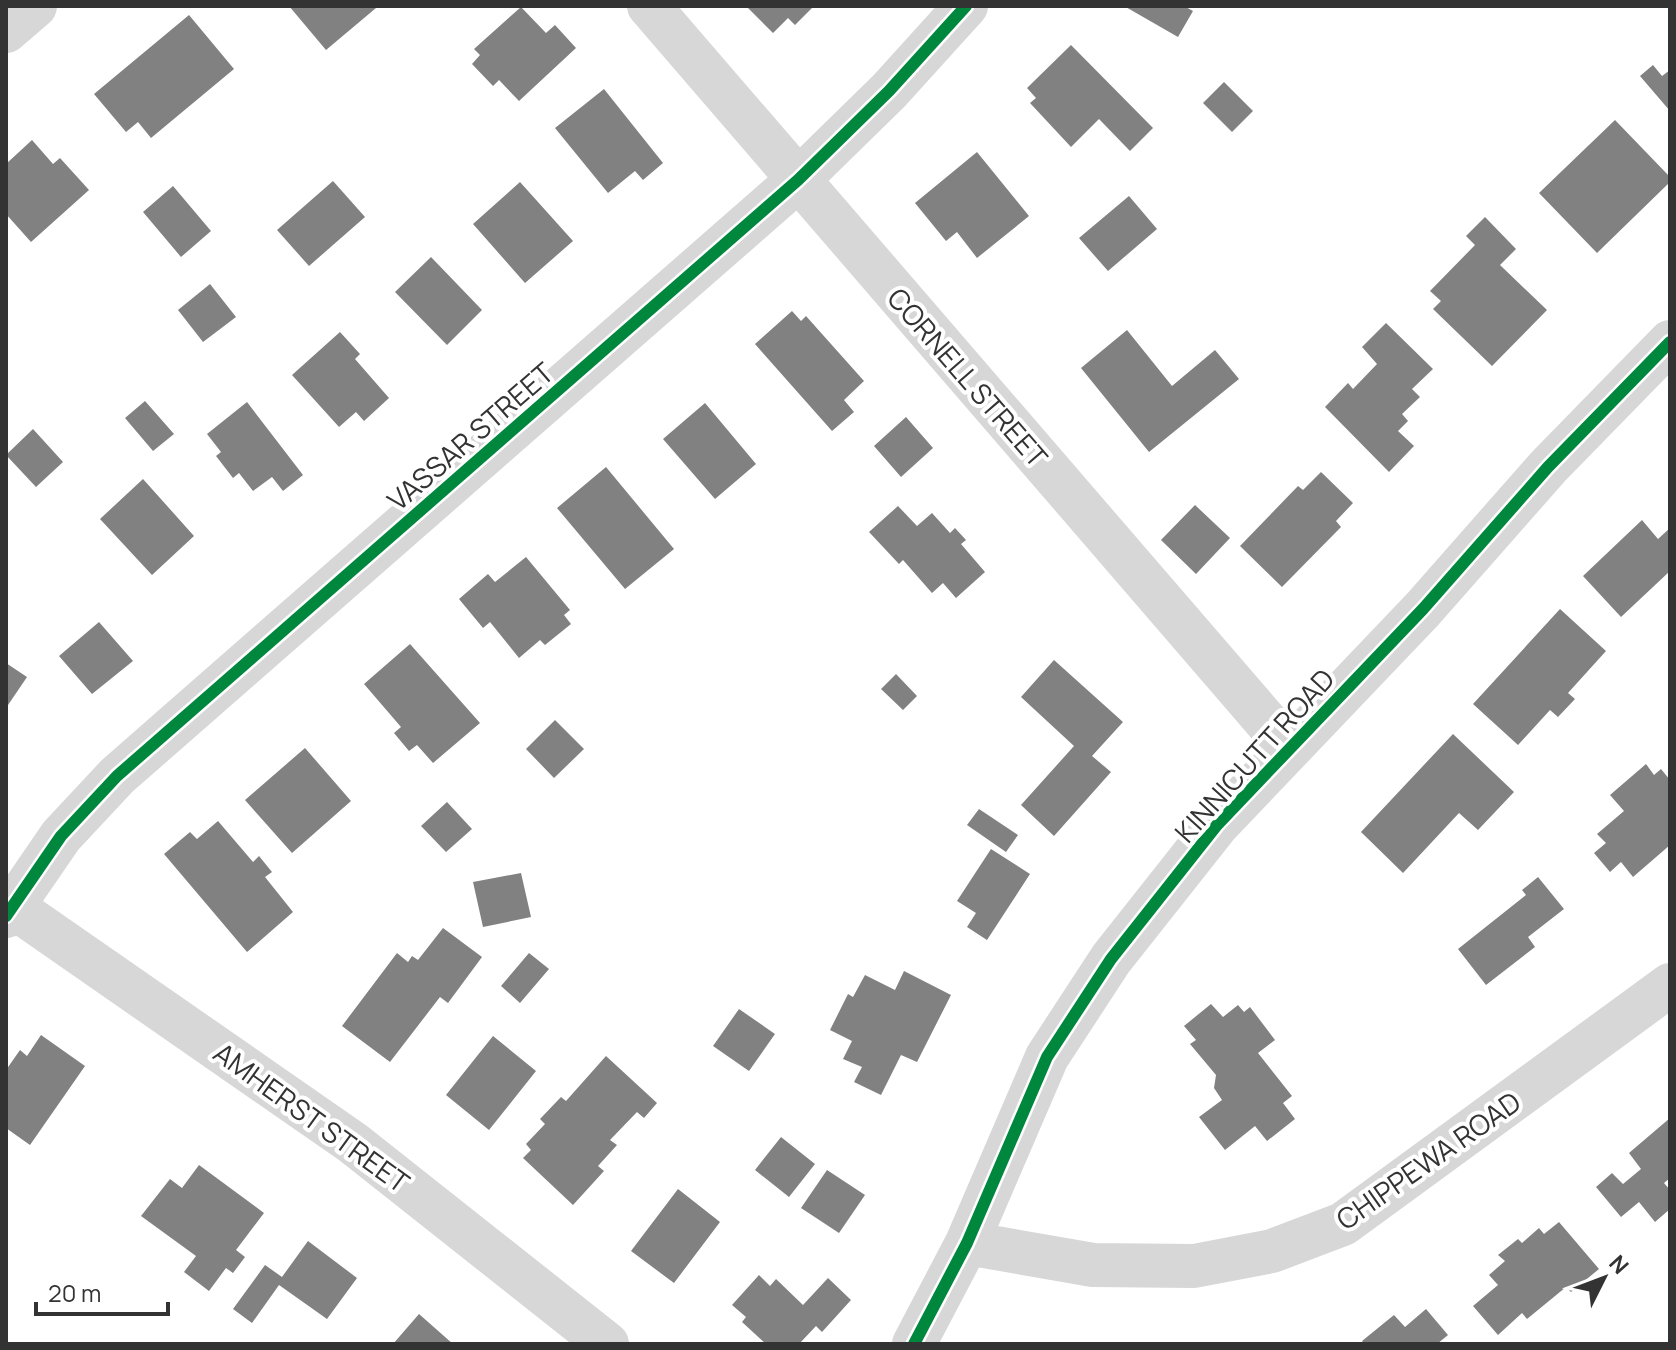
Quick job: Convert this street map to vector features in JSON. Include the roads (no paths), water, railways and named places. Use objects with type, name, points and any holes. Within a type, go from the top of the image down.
[{"type":"street","points":[[6,31],[35,6]]},
{"type":"street","name":"CORNELL STREET","points":[[649,6],[1289,748]]},
{"type":"street","name":"VASSAR STREET","points":[[8,908],[61,836],[117,776],[798,180],[889,91],[966,6]]},
{"type":"street","name":"KINNICUTT ROAD","points":[[914,1344],[967,1243],[1047,1057],[1111,959],[1217,825],[1423,609],[1548,467],[1670,342]]},
{"type":"street","name":"AMHERST STREET","points":[[8,908],[353,1143],[607,1344]]},
{"type":"street","name":"CHIPPEWA ROAD","points":[[967,1243],[1093,1265],[1194,1266],[1239,1259],[1294,1243],[1343,1224],[1670,985]]}]
